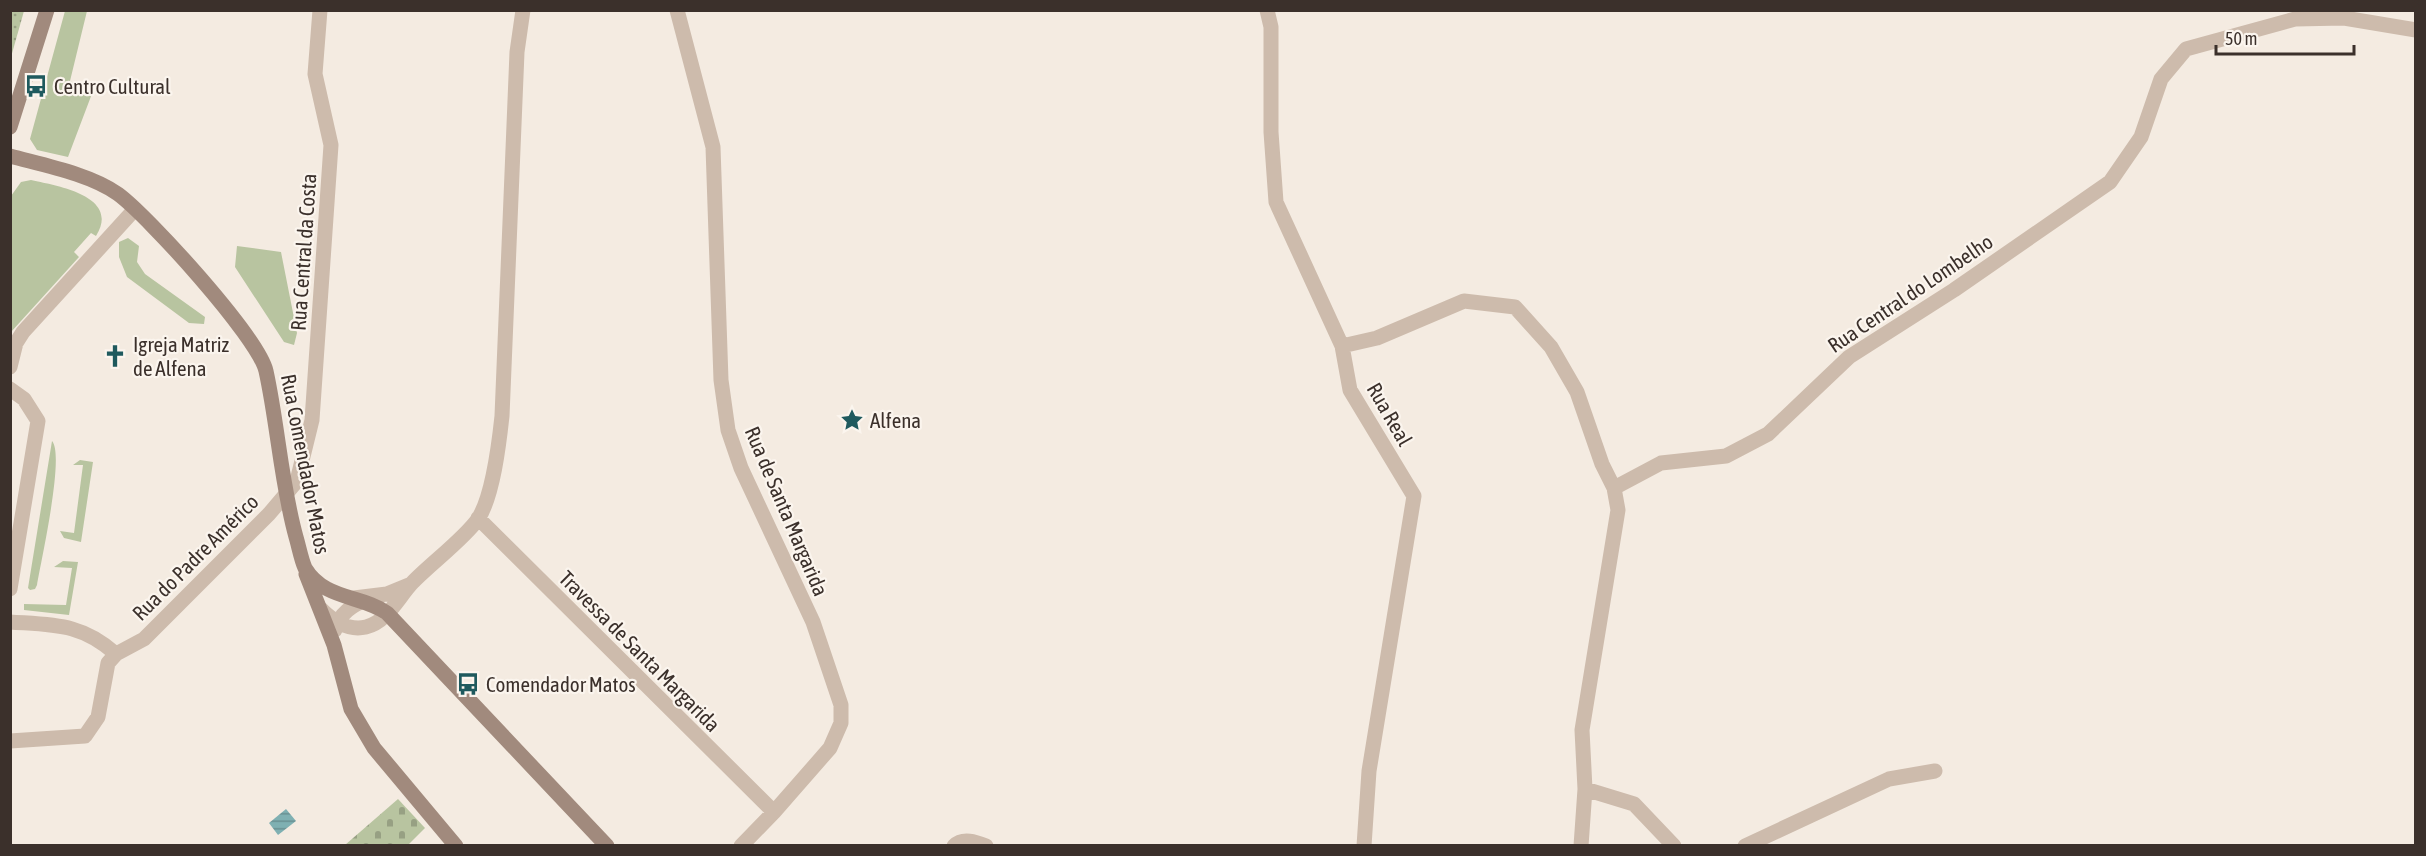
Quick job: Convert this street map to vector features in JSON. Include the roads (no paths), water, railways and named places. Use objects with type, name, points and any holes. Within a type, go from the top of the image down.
[{"type":"street","points":[[10,127],[47,10]]},
{"type":"street","name":"Rua Central da Costa","points":[[286,492],[297,481],[312,420],[314,396],[331,145],[315,74],[320,10]]},
{"type":"street","points":[[321,609],[337,622],[352,628],[367,627],[387,613],[411,584],[478,518],[498,460],[502,416],[517,52],[523,10]]},
{"type":"street","name":"Rua de Santa Margarida","points":[[676,10],[713,147],[720,380],[728,430],[741,468],[813,622],[841,705],[842,723],[830,748],[741,846]]},
{"type":"street","name":"Rua Real","points":[[1267,10],[1271,27],[1271,132],[1276,202],[1342,346],[1350,390],[1414,496],[1370,759],[1364,846]]},
{"type":"street","name":"Rua Central do Lombelho","points":[[1614,488],[1661,463],[1726,456],[1768,434],[1849,357],[1954,290],[2110,182],[2141,137],[2161,79],[2186,49],[2295,19],[2344,18],[2415,30]]},
{"type":"street","name":"Rua Comendador Matos","points":[[10,156],[74,174],[116,193],[135,209],[237,322],[266,368],[286,492],[305,568],[317,580],[339,595],[367,600],[387,613],[607,846]]},
{"type":"street","points":[[10,368],[16,344],[23,332],[135,209]]},
{"type":"street","points":[[1342,346],[1377,338],[1464,301],[1515,307],[1551,347],[1577,392],[1602,464],[1614,488],[1618,510],[1581,730],[1586,789],[1581,846]]},
{"type":"street","points":[[10,389],[24,399],[38,421],[10,589]]},
{"type":"street","name":"Rua do Padre Américo","points":[[116,654],[144,639],[269,514],[286,492]]},
{"type":"street","name":"Travessa de Santa Margarida","points":[[478,518],[774,812]]},
{"type":"street","points":[[305,568],[306,577],[334,645],[351,709],[374,748],[456,846]]},
{"type":"street","points":[[334,645],[337,622],[351,606],[401,590],[411,584]]},
{"type":"street","points":[[10,622],[69,626],[90,635],[116,654],[108,663],[98,717],[85,736],[10,741]]},
{"type":"street","points":[[1745,846],[1889,779],[1935,771]]},
{"type":"street","points":[[1586,789],[1634,804],[1674,846]]},
{"type":"street","points":[[954,846],[958,842],[974,841],[986,846]]},
{"type":"water","points":[[286,809],[296,821],[278,835],[269,823]]},
{"type":"place","name":"Centro Cultural","points":[[36,86]]},
{"type":"place","name":"Igreja Matriz de Alfena","points":[[115,356]]},
{"type":"place","name":"Alfena","points":[[852,420]]},
{"type":"place","name":"Comendador Matos","points":[[468,684]]}]
